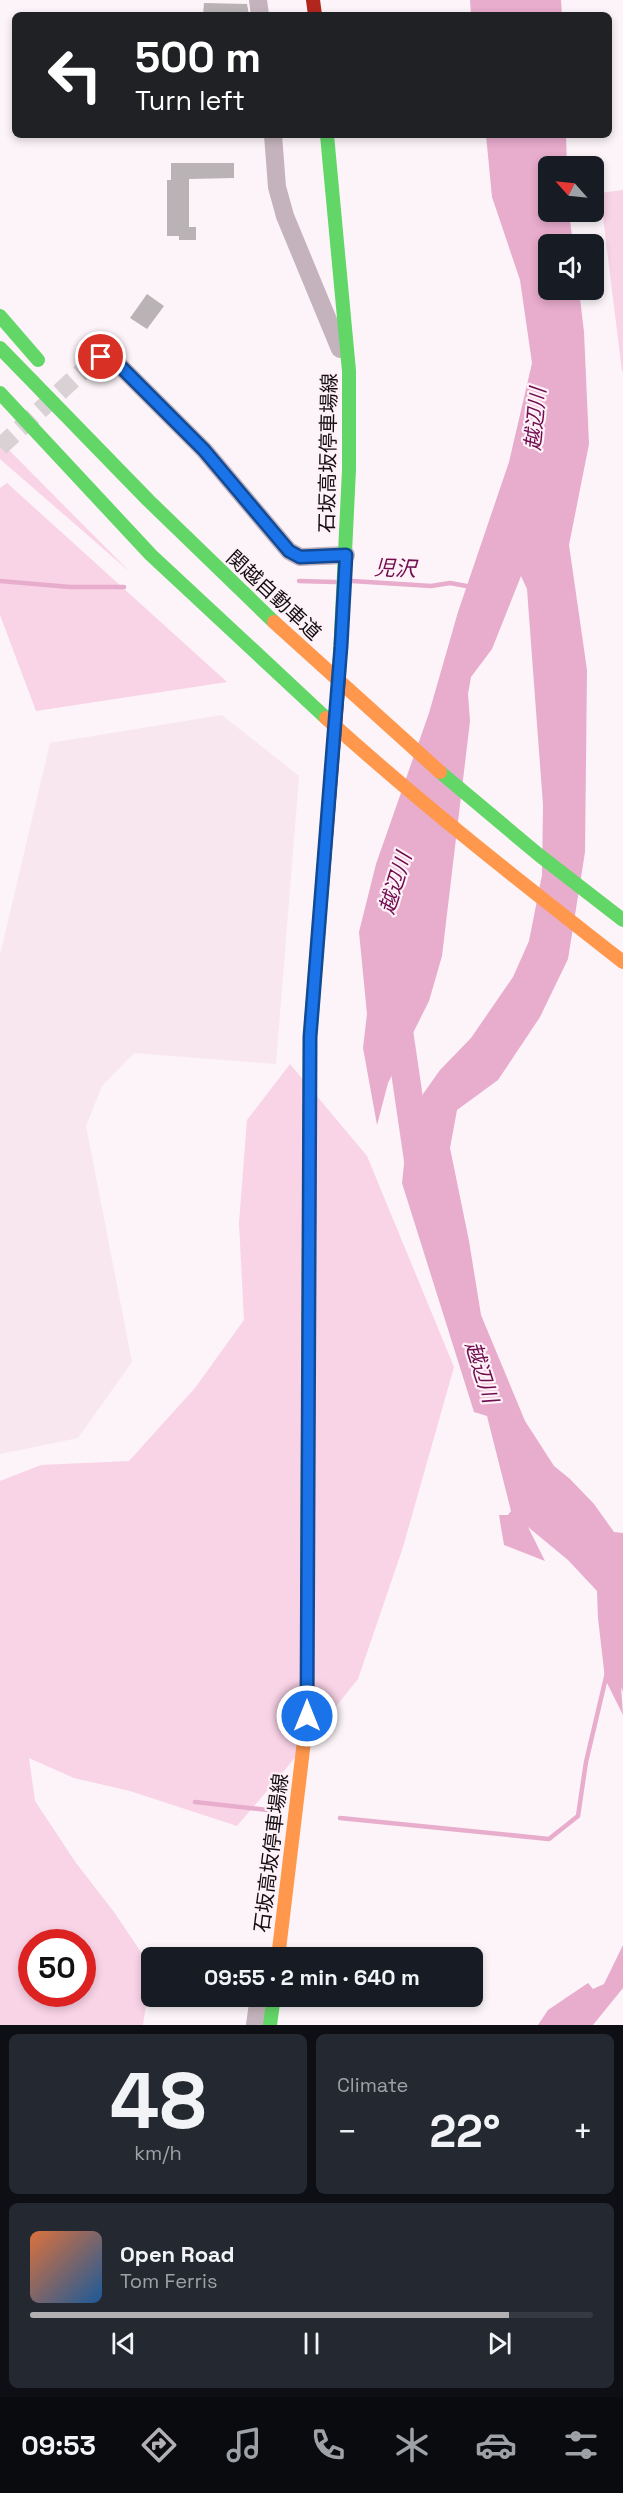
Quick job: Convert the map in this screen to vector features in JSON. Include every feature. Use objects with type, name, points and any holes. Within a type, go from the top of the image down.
[{"type":"main road","name":"石坂高坂停車場線","points":[[279,1947],[307,1716],[310,1037],[345,562],[349,371],[327,138]]},
{"type":"main road","points":[[0,316],[44,368]]},
{"type":"main road","name":"関越自動車道","points":[[0,348],[177,530],[290,638],[507,828],[623,920]]},
{"type":"main road","points":[[0,393],[151,555]]},
{"type":"main road","points":[[0,407],[151,555],[375,762],[522,883],[623,962]]},
{"type":"main road","points":[[221,550],[290,638]]},
{"type":"main road","points":[[270,2025],[272,2007]]},
{"type":"street","points":[[273,138],[277,187],[285,216],[349,371]]},
{"type":"street","points":[[90,364],[101,357],[112,358],[204,450],[289,551],[300,557],[345,562]]},
{"type":"street","points":[[267,1947],[282,1838],[298,1787]]},
{"type":"street","points":[[255,2025],[257,2007]]},
{"type":"shaded area","points":[[623,190],[623,371],[604,222],[604,192]]},
{"type":"shaded area","points":[[0,441],[130,572],[0,459]]},
{"type":"shaded area","points":[[7,483],[227,682],[36,711],[0,615],[0,488]]},
{"type":"shaded area","points":[[222,715],[299,776],[276,1064],[134,1053],[102,1086],[86,1126],[132,1362],[78,1438],[0,1454],[0,955],[50,743]]},
{"type":"shaded area","points":[[290,1064],[367,1156],[454,1367],[403,1547],[358,1679],[237,1826],[130,1791],[74,1778],[29,1758],[35,1801],[76,1863],[114,1912],[141,1952],[141,2007],[146,2007],[143,2025],[0,2025],[0,1481],[41,1465],[129,1461],[195,1388],[244,1320],[239,1223],[247,1120]]},
{"type":"water","points":[[470,0],[561,0],[562,12],[471,12]]},
{"type":"water","points":[[486,138],[566,138],[567,156],[538,156],[538,222],[570,222],[572,234],[538,234],[538,300],[580,300],[584,332],[589,444],[569,545],[587,670],[585,852],[568,959],[540,1017],[498,1080],[457,1110],[450,1148],[481,1315],[525,1421],[554,1466],[594,1504],[614,1532],[623,1533],[623,1692],[621,1687],[623,1715],[605,1679],[597,1591],[568,1560],[528,1527],[545,1561],[504,1545],[499,1515],[508,1515],[511,1511],[487,1416],[474,1412],[402,1183],[405,1155],[423,1094],[440,1070],[471,1038],[513,977],[529,941],[542,875],[543,805],[527,589],[521,576],[492,649],[471,677],[468,694],[470,721],[442,956],[429,1001],[388,1083],[377,1125],[363,1048],[367,1014],[359,932],[376,864],[429,713],[458,612],[509,462],[532,363],[520,280],[492,197]]},
{"type":"water","points":[[623,1945],[623,1988],[593,2025],[538,2025],[548,2010],[588,1983],[593,1989],[604,1984]]},
{"type":"building","points":[[204,3],[247,4],[248,12],[203,12]]},
{"type":"building","points":[[171,163],[234,163],[234,178],[189,179],[189,227],[196,227],[196,240],[179,240],[179,236],[167,236],[167,180],[171,180]]},
{"type":"building","points":[[147,294],[164,306],[147,329],[130,318]]},
{"type":"waterway","name":"児沢","points":[[0,581],[70,587],[124,587]]},
{"type":"waterway","name":"児沢","points":[[299,581],[335,582]]},
{"type":"waterway","name":"児沢","points":[[352,581],[431,586],[450,583],[472,587]]},
{"type":"waterway","name":"越辺川","points":[[397,1017],[419,1167]]},
{"type":"waterway","points":[[340,1818],[549,1839],[578,1816],[586,1762],[607,1673]]},
{"type":"waterway","points":[[195,1802],[268,1810]]},
{"type":"tunnel","points":[[0,447],[90,364]]},
{"type":"traffic: fast","points":[[327,138],[349,371],[349,470],[339,676]]},
{"type":"traffic: fast","points":[[0,316],[38,360]]},
{"type":"traffic: fast","points":[[0,348],[148,500],[274,622]]},
{"type":"traffic: fast","points":[[0,393],[151,555],[326,718]]},
{"type":"traffic: fast","points":[[440,772],[539,855],[623,920]]},
{"type":"traffic: fast","points":[[307,1622],[310,1037],[322,887]]},
{"type":"traffic: fast","points":[[270,2025],[272,2007]]},
{"type":"traffic: slow","points":[[274,622],[440,772]]},
{"type":"traffic: slow","points":[[326,718],[435,812],[623,962]]},
{"type":"traffic: slow","points":[[279,1947],[307,1716],[307,1622]]},
{"type":"traffic: jam","points":[[313,0],[315,12]]},
{"type":"traffic: jam","points":[[322,887],[339,676]]},
{"type":"route","points":[[101,357],[112,358],[204,450],[289,551],[300,557],[346,555],[310,1037],[307,1716]]}]
